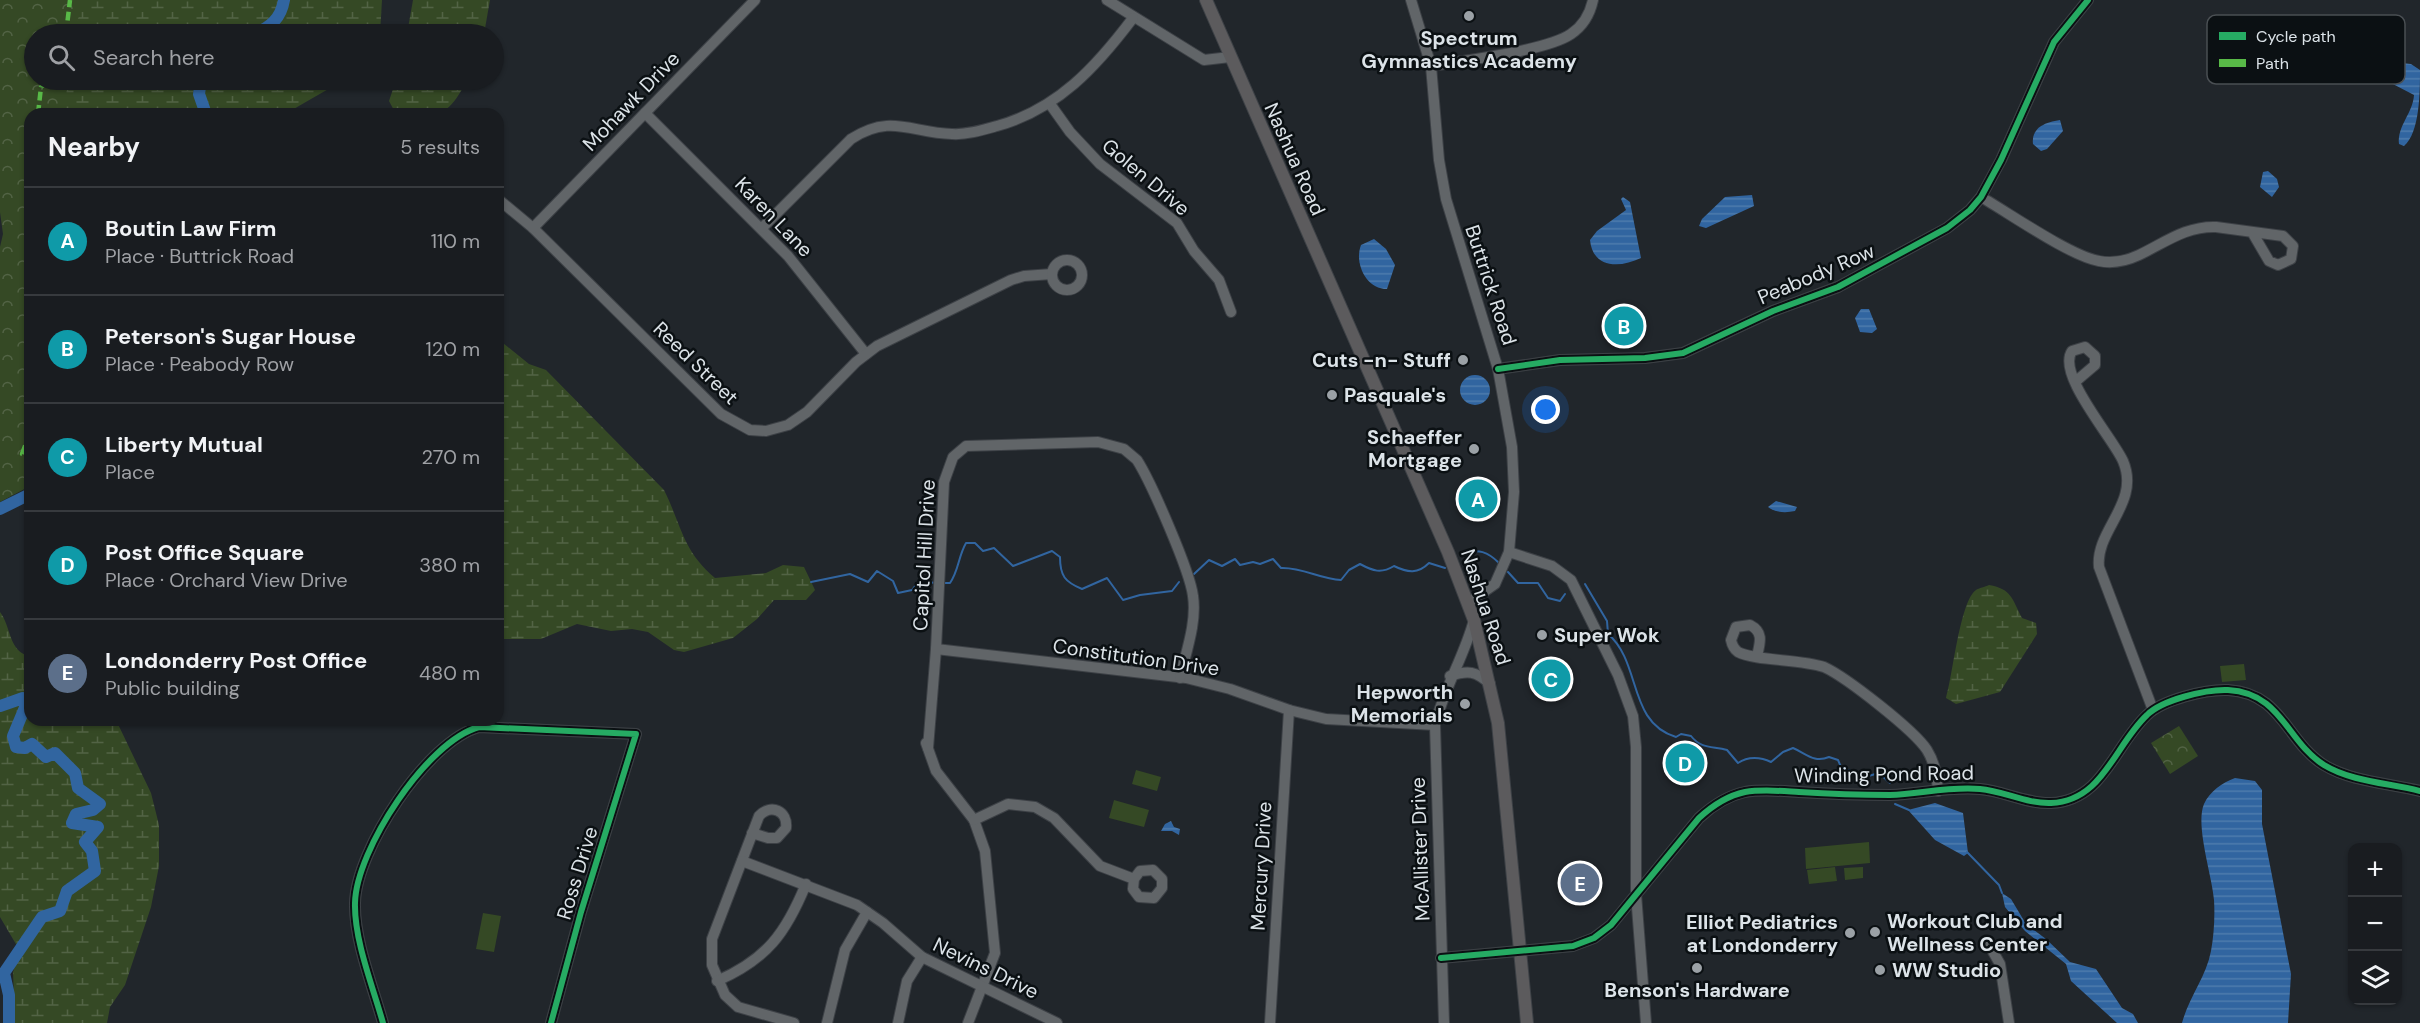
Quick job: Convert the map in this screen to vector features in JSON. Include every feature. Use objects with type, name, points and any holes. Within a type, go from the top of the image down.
[{"type":"main road","name":"Nashua Road","points":[[1206,0],[1474,620],[1491,684],[1502,759],[1527,1023]]},
{"type":"street","name":"Mohawk Drive","points":[[533,228],[755,0]]},
{"type":"street","points":[[1107,0],[1204,60],[1230,57]]},
{"type":"street","name":"Buttrick Road","points":[[1411,0],[1431,66],[1439,160],[1446,199],[1498,369],[1508,424],[1513,472],[1514,492],[1509,552],[1495,584],[1468,603]]},
{"type":"street","points":[[1431,66],[1533,47],[1562,39],[1581,25],[1593,0]]},
{"type":"street","name":"Peabody Row","points":[[1498,369],[1560,360],[1645,358],[1683,352],[1762,315],[1838,287],[1947,228],[1970,210],[1981,197],[2001,160],[2054,42],[2088,0]]},
{"type":"street","points":[[762,228],[851,139],[864,130],[894,124],[958,134],[1008,123],[1050,104],[1086,75],[1133,18]]},
{"type":"street","name":"Golen Drive","points":[[1050,104],[1070,132],[1100,164],[1177,223],[1194,251],[1219,280],[1231,312]]},
{"type":"street","name":"Karen Lane","points":[[645,113],[762,228],[801,270],[866,354]]},
{"type":"street","points":[[1981,197],[2077,253],[2099,261],[2114,262],[2128,259],[2182,232],[2200,227],[2252,232]]},
{"type":"street","name":"Reed Street","points":[[504,204],[533,228],[721,414],[742,427],[766,431],[795,421],[866,354],[1011,280],[1024,276],[1052,274]]},
{"type":"street","points":[[2075,382],[2125,467],[2127,483],[2125,498],[2099,562],[2153,710]]},
{"type":"street","name":"Capitol Hill Drive","points":[[968,1023],[994,960],[995,945],[985,851],[974,820],[936,771],[928,748],[926,723],[927,712],[931,705],[936,649],[944,482],[949,464],[961,449],[979,444],[1089,441],[1113,444],[1124,449],[1141,466],[1191,587],[1192,620],[1180,678]]},
{"type":"street","points":[[1509,552],[1552,566],[1571,580],[1627,698],[1635,723],[1636,894],[1646,1023]]},
{"type":"street","name":"McAllister Drive","points":[[1444,1023],[1435,725],[1450,676],[1464,650],[1474,620]]},
{"type":"street","name":"Constitution Drive","points":[[936,649],[1180,678],[1230,689],[1289,710],[1342,721],[1435,725]]},
{"type":"street","points":[[1757,656],[1809,662],[1836,674],[1923,744],[1934,766],[1938,791]]},
{"type":"street","points":[[1450,676],[1466,671],[1474,672],[1491,684]]},
{"type":"street","name":"Winding Pond Road","points":[[1441,958],[1580,944],[1600,934],[1699,818],[1714,805],[1734,795],[1764,791],[1893,795],[1988,789],[2046,803],[2072,799],[2096,783],[2143,719],[2153,710],[2208,691],[2230,690],[2249,694],[2264,701],[2283,717],[2308,750],[2323,764],[2342,774],[2420,790]]},
{"type":"street","name":"Mercury Drive","points":[[1269,1023],[1289,710]]},
{"type":"street","name":"Ross Drive","points":[[383,1023],[359,934],[355,903],[361,873],[383,825],[405,790],[452,740],[464,731],[479,727],[636,734],[581,912],[551,1023]]},
{"type":"street","points":[[974,820],[1008,804],[1035,807],[1054,818],[1100,866],[1134,879]]},
{"type":"street","points":[[752,833],[712,939],[710,957],[717,981],[725,995],[738,1006],[794,1023]]},
{"type":"street","name":"Nevins Drive","points":[[742,861],[849,901],[867,912],[922,957],[1049,1021]]},
{"type":"street","points":[[717,981],[736,972],[764,953],[780,937],[790,921],[806,884]]},
{"type":"street","points":[[827,1023],[845,950],[867,912]]},
{"type":"street","points":[[1616,918],[1628,920],[1638,928]]},
{"type":"street","points":[[1987,941],[2000,964],[2009,1023]]},
{"type":"street","points":[[898,1023],[907,981],[922,957]]},
{"type":"green space","points":[[0,0],[277,0],[237,24],[24,24],[24,90],[196,90],[199,108],[24,108],[24,489],[0,502],[0,247],[3,234],[0,212]]},
{"type":"green space","points":[[87,0],[382,0],[381,24],[75,24]]},
{"type":"green space","points":[[413,0],[490,0],[486,24],[409,24]]},
{"type":"green space","points":[[67,90],[327,90],[295,108],[65,108]]},
{"type":"green space","points":[[393,90],[462,90],[448,108],[393,108],[389,101]]},
{"type":"green space","points":[[504,344],[529,364],[546,370],[664,490],[689,547],[704,568],[715,578],[766,573],[783,565],[804,567],[815,590],[806,600],[774,600],[757,619],[733,638],[684,652],[674,650],[648,632],[632,629],[611,631],[577,624],[541,639],[504,639]]},
{"type":"green space","points":[[1989,585],[2007,592],[2022,618],[2036,623],[2037,634],[2000,692],[1956,704],[1946,698],[1961,623],[1970,597],[1976,590]]},
{"type":"green space","points":[[0,612],[14,644],[24,654],[24,726],[119,726],[151,793],[159,825],[159,866],[151,907],[125,985],[110,1007],[107,1023],[15,1023],[13,972],[20,951],[0,917]]},
{"type":"green space","points":[[2244,664],[2246,680],[2222,682],[2220,666]]},
{"type":"green space","points":[[2179,726],[2198,756],[2170,774],[2151,743]]},
{"type":"green space","points":[[1136,770],[1161,777],[1157,791],[1132,784]]},
{"type":"green space","points":[[1114,800],[1149,810],[1144,827],[1109,818]]},
{"type":"green space","points":[[1869,842],[1870,863],[1806,869],[1805,848]]},
{"type":"green space","points":[[1835,867],[1837,881],[1809,884],[1807,870]]},
{"type":"green space","points":[[1863,867],[1863,878],[1845,880],[1844,868]]},
{"type":"green space","points":[[483,913],[501,916],[494,952],[476,949]]},
{"type":"water","points":[[2405,63],[2411,64],[2420,70],[2416,122],[2404,146],[2399,144],[2400,131],[2411,108],[2414,95],[2393,84],[2405,84]]},
{"type":"water","points":[[2060,120],[2063,131],[2047,149],[2041,151],[2033,144],[2034,134],[2044,124]]},
{"type":"water","points":[[2268,171],[2277,179],[2279,187],[2272,197],[2260,187],[2263,172]]},
{"type":"water","points":[[1752,195],[1754,206],[1706,228],[1699,226],[1702,219],[1725,197]]},
{"type":"water","points":[[1623,197],[1630,202],[1641,258],[1625,263],[1609,264],[1596,256],[1590,240],[1597,231],[1626,210],[1621,199]]},
{"type":"water","points":[[1374,239],[1386,249],[1395,265],[1387,289],[1373,285],[1363,274],[1361,267],[1359,252],[1361,245]]},
{"type":"water","points":[[1861,309],[1869,309],[1877,329],[1872,333],[1860,332],[1855,318]]},
{"type":"water","points":[[1475,375],[1486,379],[1490,390],[1486,401],[1475,405],[1464,401],[1460,390],[1464,379]]},
{"type":"water","points":[[1776,501],[1797,507],[1795,511],[1785,512],[1768,507]]},
{"type":"water","points":[[2235,778],[2255,781],[2262,790],[2262,824],[2291,974],[2288,1023],[2182,1023],[2209,960],[2214,932],[2213,890],[2201,824],[2202,813],[2204,804],[2213,791]]},
{"type":"water","points":[[1935,803],[1963,813],[1968,853],[1964,856],[1935,840],[1908,810]]},
{"type":"water","points":[[1171,821],[1174,827],[1180,829],[1179,835],[1172,831],[1161,831],[1165,824]]},
{"type":"water","points":[[2002,893],[2011,899],[2026,924],[2070,962],[2096,969],[2122,1008],[2133,1014],[2138,1023],[2117,1023],[2071,981],[2066,964],[2025,931],[2005,907]]},
{"type":"waterway","points":[[270,24],[280,12],[284,0]]},
{"type":"waterway","points":[[200,90],[204,108]]},
{"type":"waterway","points":[[0,509],[24,497]]},
{"type":"waterway","points":[[942,583],[950,583],[966,543],[975,543],[983,551],[994,548],[1013,566],[1052,551],[1060,557],[1062,574],[1071,584],[1082,589],[1107,578],[1123,600],[1140,595],[1172,591],[1179,582]]},
{"type":"waterway","points":[[1464,554],[1474,551],[1483,552],[1499,563]]},
{"type":"waterway","points":[[1194,574],[1209,560],[1222,566],[1235,559],[1240,565],[1253,562],[1260,564],[1273,559],[1281,568],[1296,569],[1341,580],[1349,570],[1360,564],[1377,571],[1394,566],[1417,571],[1429,563],[1445,568]]},
{"type":"waterway","points":[[811,582],[850,574],[868,582],[877,571],[893,581],[898,593],[912,590],[921,581],[936,583]]},
{"type":"waterway","points":[[1508,572],[1518,583],[1538,583],[1548,598],[1560,601],[1565,594]]},
{"type":"waterway","points":[[1585,584],[1607,621],[1608,634],[1619,646],[1626,660],[1649,719],[1660,729],[1676,737],[1681,734],[1691,736],[1703,745],[1727,750],[1738,763],[1754,758],[1771,762],[1783,752],[1793,748],[1811,757],[1819,759],[1829,757],[1838,760],[1841,767],[1865,777],[1879,773],[1890,783]]},
{"type":"waterway","points":[[0,706],[23,698],[24,700]]},
{"type":"waterway","points":[[9,1023],[9,995],[4,973],[42,917],[60,911],[67,891],[95,871],[92,851],[85,842],[98,827],[72,823],[76,814],[93,810],[100,804],[78,788],[75,773],[55,753],[46,757],[32,744],[25,748],[16,747],[13,736],[24,710]]},
{"type":"waterway","points":[[1895,804],[1909,810]]},
{"type":"waterway","points":[[1967,852],[1999,885],[2002,893]]},
{"type":"marked path","points":[[67,24],[70,0]]},
{"type":"marked path","points":[[39,108],[41,90]]},
{"type":"marked path","points":[[24,449],[22,454],[24,454]]},
{"type":"cycle path","points":[[1498,369],[1560,360],[1645,358],[1683,353],[1773,311],[1838,287],[1947,228],[1970,210],[1981,197],[2001,160],[2054,42],[2088,0]]},
{"type":"cycle path","points":[[1441,958],[1573,946],[1594,938],[1611,925],[1699,818],[1709,809],[1732,796],[1766,790],[1890,795],[1969,788],[1989,790],[2042,803],[2069,800],[2083,793],[2096,782],[2147,715],[2173,700],[2208,691],[2228,690],[2246,693],[2260,700],[2272,709],[2311,755],[2335,771],[2359,779],[2420,791]]},
{"type":"cycle path","points":[[383,1023],[358,932],[355,903],[358,881],[367,855],[381,828],[417,775],[438,753],[459,736],[479,727],[636,734],[581,912],[551,1023]]},
{"type":"place","name":"Spectrum Gymnastics Academy","points":[[1469,16]]},
{"type":"place","name":"Peterson's Sugar House","points":[[1624,326]]},
{"type":"place","name":"Cuts -n- Stuff","points":[[1463,360]]},
{"type":"place","name":"Pasquale's","points":[[1332,395]]},
{"type":"place","name":"Schaeffer Mortgage","points":[[1474,449]]},
{"type":"place","name":"Boutin Law Firm","points":[[1478,499]]},
{"type":"place","name":"Super Wok","points":[[1542,635]]},
{"type":"place","name":"Liberty Mutual","points":[[1551,679]]},
{"type":"place","name":"Hepworth Memorials","points":[[1465,704]]},
{"type":"place","name":"Post Office Square","points":[[1685,763]]},
{"type":"place","name":"Londonderry Post Office","points":[[1580,883]]},
{"type":"place","name":"Workout Club and Wellness Center","points":[[1875,932]]},
{"type":"place","name":"Elliot Pediatrics at Londonderry","points":[[1850,933]]},
{"type":"place","name":"Benson's Hardware","points":[[1697,968]]},
{"type":"place","name":"WW Studio","points":[[1880,970]]}]
